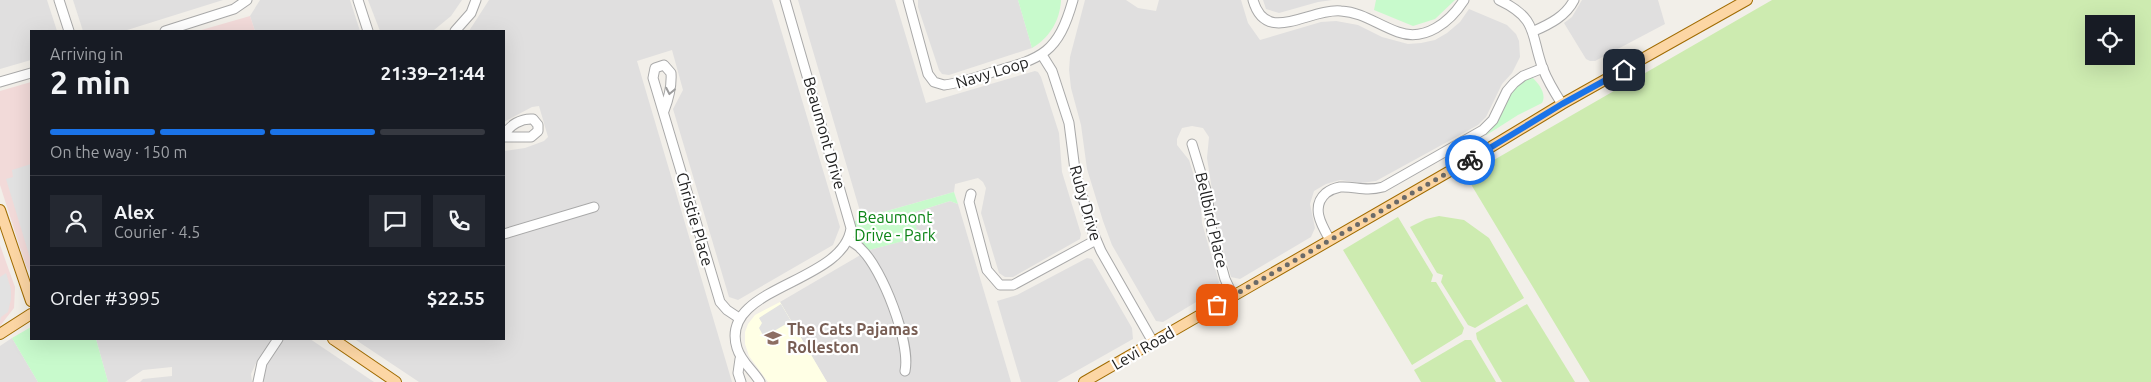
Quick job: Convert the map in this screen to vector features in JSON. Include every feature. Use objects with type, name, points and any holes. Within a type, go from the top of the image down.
[{"type":"main road","name":"Levi Road","points":[[1084,382],[1562,104],[1747,0]]},
{"type":"main road","points":[[0,210],[30,298]]},
{"type":"main road","points":[[0,334],[30,315]]},
{"type":"main road","points":[[339,341],[396,382]]},
{"type":"street","points":[[59,0],[69,30]]},
{"type":"street","points":[[232,0],[234,10]]},
{"type":"street","points":[[168,30],[234,10],[247,0]]},
{"type":"street","points":[[358,0],[368,30]]},
{"type":"street","points":[[456,30],[471,14],[476,0]]},
{"type":"street","name":"Beaumont Drive","points":[[786,0],[851,222],[848,240]]},
{"type":"street","name":"Navy Loop","points":[[908,0],[928,74],[938,85],[950,84],[1029,62],[1042,55],[1064,30],[1073,0]]},
{"type":"street","points":[[1252,0],[1260,17],[1272,24],[1282,24],[1319,12],[1341,11],[1364,16],[1398,32],[1413,35],[1431,31],[1445,23],[1452,18],[1464,0]]},
{"type":"street","points":[[1499,0],[1517,10],[1534,31],[1543,68],[1562,104]]},
{"type":"street","points":[[1534,31],[1566,12],[1574,0]]},
{"type":"street","name":"Ruby Drive","points":[[1042,55],[1052,71],[1068,123],[1075,170],[1096,240],[1153,342]]},
{"type":"street","points":[[1330,240],[1320,222],[1318,211],[1320,201],[1326,193],[1342,187],[1367,190],[1383,187],[1471,138],[1493,120],[1507,91],[1514,82],[1543,68]]},
{"type":"street","points":[[0,82],[30,73]]},
{"type":"street","name":"Christie Place","points":[[664,111],[720,302],[727,310],[739,318]]},
{"type":"street","name":"Bellbird Place","points":[[1192,144],[1207,193],[1212,232],[1225,279],[1233,296]]},
{"type":"street","points":[[971,194],[969,202],[987,270],[1000,285],[1014,285],[1096,240]]},
{"type":"street","points":[[505,234],[594,207]]},
{"type":"street","points":[[741,382],[738,373],[740,359],[735,339],[739,318],[754,304],[834,257],[841,251],[848,240],[862,249],[889,296],[907,354],[905,371]]},
{"type":"street","points":[[258,382],[262,363],[277,340]]},
{"type":"street","points":[[740,359],[749,366],[760,382]]},
{"type":"shaded area","points":[[0,0],[47,0],[57,30],[30,30],[30,60],[0,69]]},
{"type":"shaded area","points":[[73,0],[223,0],[127,30],[83,30]]},
{"type":"shaded area","points":[[260,0],[350,0],[360,30],[255,30],[250,16]]},
{"type":"shaded area","points":[[368,0],[462,0],[451,16],[434,30],[380,30]]},
{"type":"shaded area","points":[[489,0],[772,0],[840,227],[833,245],[738,300],[729,297],[673,109],[683,90],[672,50],[637,61],[732,382],[419,382],[356,340],[505,340],[505,151],[525,148],[544,141],[548,137],[539,106],[532,107],[505,121],[505,30],[470,30]]},
{"type":"shaded area","points":[[798,0],[895,0],[926,103],[1035,71],[1038,72],[1059,133],[1062,172],[1081,234],[1080,239],[1013,277],[1005,277],[999,273],[981,213],[986,188],[978,178],[955,184],[954,192],[862,218]]},
{"type":"shaded area","points":[[918,0],[1018,0],[1032,48],[949,75],[942,74],[918,7]]},
{"type":"shaded area","points":[[1085,0],[1126,0],[1138,8],[1156,11],[1159,0],[1241,0],[1248,23],[1260,40],[1321,22],[1336,21],[1358,25],[1382,37],[1408,44],[1435,40],[1460,22],[1469,9],[1507,25],[1516,34],[1519,41],[1520,57],[1512,73],[1502,84],[1486,117],[1478,125],[1376,181],[1361,183],[1340,180],[1326,184],[1314,191],[1310,204],[1315,228],[1311,237],[1240,279],[1231,277],[1219,234],[1207,158],[1209,137],[1203,128],[1192,126],[1182,128],[1177,139],[1177,145],[1189,160],[1200,195],[1202,223],[1219,282],[1216,290],[1163,322],[1156,321],[1112,245],[1087,169],[1081,125],[1071,88],[1069,70],[1070,57]]},
{"type":"shaded area","points":[[1263,0],[1332,0],[1279,13],[1266,9]]},
{"type":"shaded area","points":[[1582,0],[1658,0],[1665,24],[1595,61],[1590,61],[1586,59],[1564,23],[1572,17]]},
{"type":"shaded area","points":[[250,16],[255,30],[201,30]]},
{"type":"shaded area","points":[[30,82],[30,272],[26,266],[0,185],[0,91]]},
{"type":"shaded area","points":[[30,164],[30,258],[6,179],[13,177],[12,170]]},
{"type":"shaded area","points":[[950,201],[958,204],[1011,382],[827,382],[780,302],[869,250],[918,237],[912,213]]},
{"type":"shaded area","points":[[0,245],[15,287],[14,308],[0,326]]},
{"type":"shaded area","points":[[1087,258],[1092,259],[1132,328],[1133,339],[1057,382],[1021,382],[997,301],[1017,295]]},
{"type":"shaded area","points":[[6,273],[11,289],[11,299],[8,312],[1,317],[0,321],[0,277]]},
{"type":"shaded area","name":"The Cats Pajamas Rolleston","points":[[780,302],[827,382],[768,382],[749,356],[745,344],[745,332],[748,324],[755,315]]},
{"type":"shaded area","points":[[781,304],[791,321],[764,337],[759,328],[762,323],[759,318]]},
{"type":"shaded area","points":[[12,338],[38,382],[0,382],[0,346]]},
{"type":"shaded area","points":[[96,340],[272,340],[257,361],[251,374],[252,382],[140,382],[143,379],[172,376],[172,367],[143,370],[125,382],[108,382]]},
{"type":"shaded area","points":[[283,340],[311,340],[374,382],[264,382],[262,371]]},
{"type":"green space","points":[[1018,0],[1061,0],[1053,28],[1044,39],[1032,48]]},
{"type":"green space","points":[[1376,0],[1455,0],[1435,19],[1413,26],[1374,10]]},
{"type":"green space","points":[[1772,0],[2151,0],[2151,382],[1590,382],[1466,176]]},
{"type":"green space","points":[[1532,77],[1543,93],[1542,103],[1518,115],[1485,136],[1497,122],[1510,95],[1518,85]]},
{"type":"green space","name":"Beaumont Drive - Park","points":[[954,192],[958,204],[950,201],[912,213],[919,237],[869,250],[855,238],[855,221]]},
{"type":"green space","points":[[1439,216],[1464,220],[1489,238],[1524,298],[1475,328],[1468,325],[1441,282],[1443,275],[1437,273],[1410,227],[1426,219]]},
{"type":"green space","points":[[1398,217],[1433,275],[1431,282],[1436,282],[1464,328],[1462,334],[1412,365],[1343,250]]},
{"type":"green space","points":[[1527,304],[1575,382],[1502,382],[1477,339],[1476,333]]},
{"type":"green space","points":[[30,328],[30,340],[96,340],[108,382],[38,382],[12,338]]},
{"type":"green space","points":[[1465,340],[1471,340],[1496,382],[1421,382],[1414,370]]},
{"type":"way so far","points":[[1217,305],[1470,160]]},
{"type":"place","name":"The Cats Pajamas Rolleston","points":[[773,338]]},
{"type":"route","points":[[1470,160],[1562,104],[1624,70]]}]
